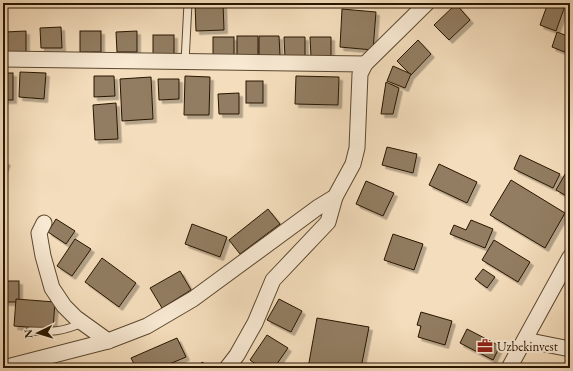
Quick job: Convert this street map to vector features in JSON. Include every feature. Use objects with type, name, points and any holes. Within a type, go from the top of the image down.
[{"type":"street","points":[[227,368],[237,355],[255,323],[273,280],[328,222],[335,197],[353,164],[357,148],[360,74],[366,64],[427,3]]},
{"type":"street","points":[[3,59],[366,64]]},
{"type":"street","points":[[3,368],[108,341],[147,326],[193,299],[317,208],[335,197]]},
{"type":"street","points":[[44,223],[39,233],[43,256],[52,288],[64,306],[82,323],[108,341]]},
{"type":"street","points":[[509,368],[570,257]]},
{"type":"street","points":[[525,340],[570,349]]},
{"type":"lane","points":[[185,62],[188,3]]},
{"type":"lane","points":[[30,331],[54,332],[72,328],[82,323]]},
{"type":"building","points":[[195,3],[223,3],[224,30],[196,31]]},
{"type":"building","points":[[548,3],[566,3],[556,31],[540,25]]},
{"type":"building","points":[[456,4],[470,20],[449,40],[434,25]]},
{"type":"building","points":[[342,9],[376,12],[373,50],[340,47]]},
{"type":"building","points":[[61,27],[62,48],[41,48],[40,28]]},
{"type":"building","points":[[26,31],[26,52],[6,53],[5,32]]},
{"type":"building","points":[[80,31],[101,31],[101,52],[80,52]]},
{"type":"building","points":[[137,31],[137,52],[117,52],[116,32]]},
{"type":"building","points":[[557,32],[570,37],[570,54],[552,47]]},
{"type":"building","points":[[153,35],[174,35],[174,56],[153,56]]},
{"type":"building","points":[[237,36],[258,36],[258,57],[237,57]]},
{"type":"building","points":[[259,36],[279,36],[280,56],[259,57]]},
{"type":"building","points":[[213,37],[234,37],[234,58],[213,58]]},
{"type":"building","points":[[284,37],[305,37],[305,57],[285,58]]},
{"type":"building","points":[[310,37],[331,37],[331,57],[311,57]]},
{"type":"building","points":[[418,40],[431,54],[411,75],[397,61]]},
{"type":"building","points":[[393,66],[411,74],[405,88],[387,81]]},
{"type":"building","points":[[20,72],[46,73],[44,99],[19,97]]},
{"type":"building","points":[[3,73],[13,73],[13,100],[3,100]]},
{"type":"building","points":[[94,76],[114,76],[115,96],[94,97]]},
{"type":"building","points":[[185,76],[210,77],[209,115],[184,115]]},
{"type":"building","points":[[296,76],[339,77],[338,105],[295,104]]},
{"type":"building","points":[[151,77],[153,119],[122,121],[120,79]]},
{"type":"building","points":[[158,79],[179,79],[179,99],[159,100]]},
{"type":"building","points":[[246,81],[263,81],[263,103],[246,103]]},
{"type":"building","points":[[386,82],[399,88],[393,114],[381,114]]},
{"type":"building","points":[[239,93],[239,114],[219,114],[218,94]]},
{"type":"building","points":[[116,103],[118,139],[95,140],[93,105]]},
{"type":"building","points":[[387,147],[417,154],[413,173],[382,165]]},
{"type":"building","points":[[520,155],[560,174],[553,188],[514,169]]},
{"type":"building","points":[[3,160],[7,162],[3,172]]},
{"type":"building","points":[[439,164],[477,182],[467,203],[429,185]]},
{"type":"building","points":[[568,169],[570,170],[570,198],[556,190]]},
{"type":"building","points":[[511,180],[565,213],[545,248],[490,215]]},
{"type":"building","points":[[366,181],[394,193],[383,216],[356,204]]},
{"type":"building","points":[[268,209],[280,224],[240,254],[229,240]]},
{"type":"building","points":[[56,219],[75,231],[66,244],[48,232]]},
{"type":"building","points":[[471,220],[493,229],[485,248],[450,234],[454,225],[466,230]]},
{"type":"building","points":[[192,224],[227,237],[220,257],[185,244]]},
{"type":"building","points":[[393,234],[423,244],[414,270],[384,260]]},
{"type":"building","points":[[75,239],[91,249],[72,276],[57,266]]},
{"type":"building","points":[[494,240],[530,262],[518,282],[482,260]]},
{"type":"building","points":[[102,258],[136,283],[119,307],[85,282]]},
{"type":"building","points":[[483,269],[495,277],[487,288],[475,279]]},
{"type":"building","points":[[180,271],[191,290],[162,308],[150,288]]},
{"type":"building","points":[[3,281],[19,281],[19,302],[3,302]]},
{"type":"building","points":[[16,299],[55,302],[53,329],[14,326]]},
{"type":"building","points":[[279,299],[302,311],[291,332],[267,320]]},
{"type":"building","points":[[421,312],[452,321],[445,345],[418,337],[421,326],[417,325]]},
{"type":"building","points":[[317,318],[369,327],[361,368],[308,368]]},
{"type":"building","points":[[467,329],[500,346],[493,360],[460,343]]},
{"type":"building","points":[[267,335],[288,348],[274,368],[261,368],[250,360]]},
{"type":"building","points":[[177,338],[186,357],[160,368],[136,368],[131,358]]},
{"type":"building","points":[[202,362],[211,368],[198,368]]},
{"type":"place","name":"Uzbekinvest","points":[[485,346]]}]
